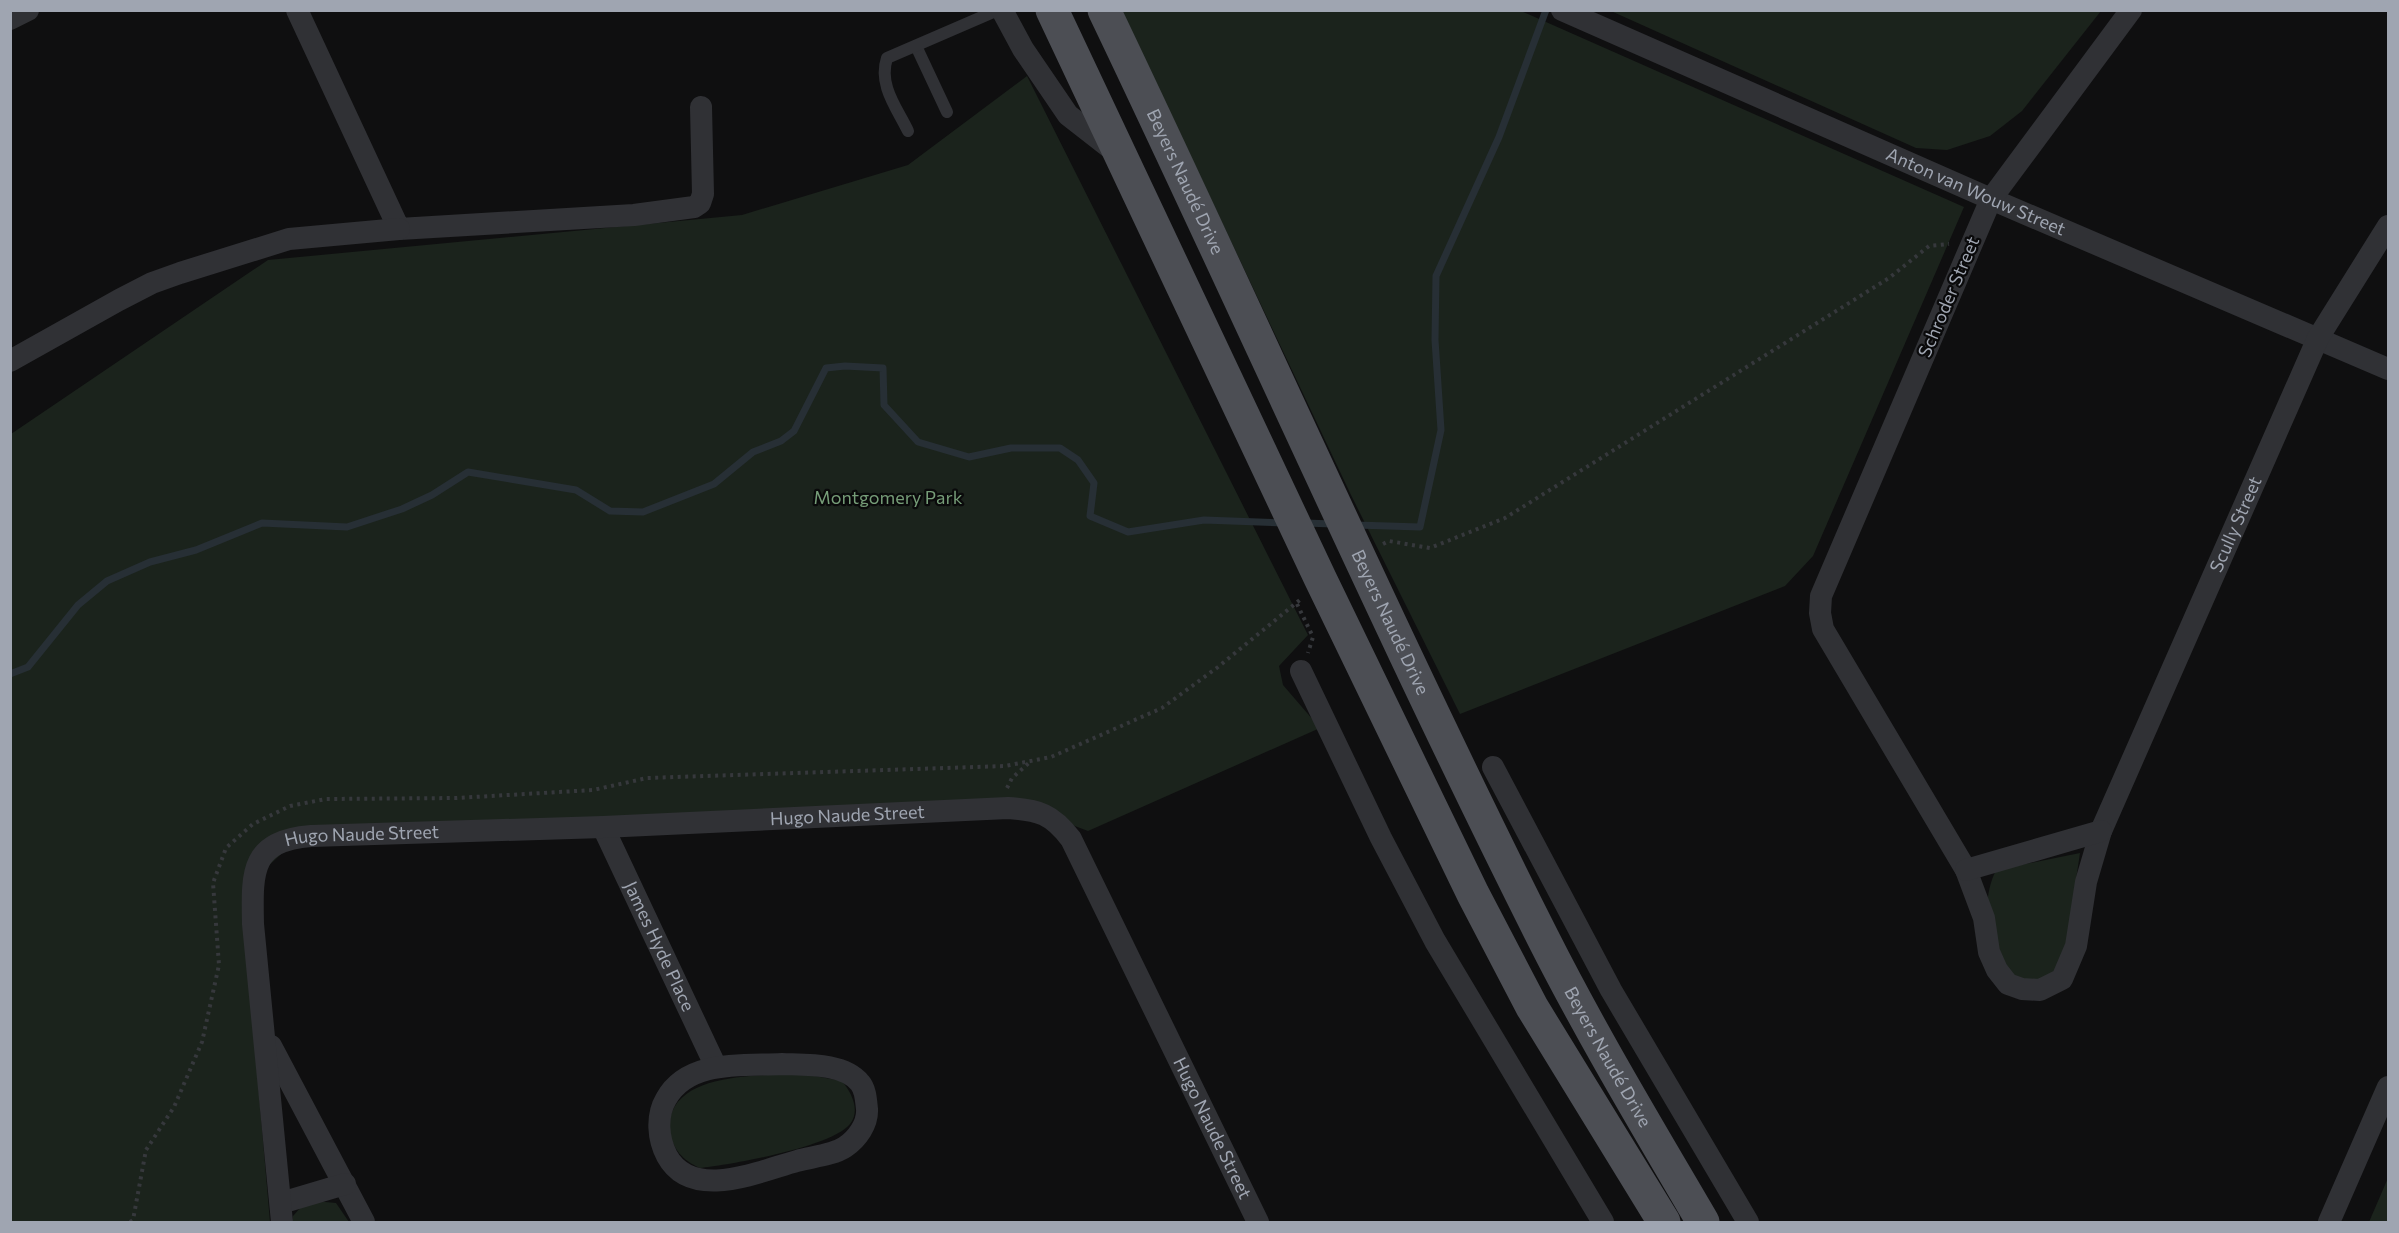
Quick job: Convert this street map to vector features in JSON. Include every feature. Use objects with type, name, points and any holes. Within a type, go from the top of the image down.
[{"type":"main road","points":[[1056,19],[1094,10]]},
{"type":"main road","name":"Beyers Naudé Drive","points":[[1104,10],[1190,189],[1357,554],[1543,939],[1601,1049],[1703,1222]]},
{"type":"main road","name":"Beyers Naudé Drive","points":[[1056,19],[1320,578],[1473,894],[1532,1007],[1665,1222]]},
{"type":"street","points":[[10,19],[28,10]]},
{"type":"street","points":[[297,10],[399,229]]},
{"type":"street","name":"Beyers Naudé Drive","points":[[1000,10],[1023,49],[1068,115],[1121,157]]},
{"type":"street","name":"Anton van Wouw Street","points":[[1562,10],[1991,199],[2388,369]]},
{"type":"street","name":"Schroder Street","points":[[1820,613],[1821,596],[1991,199],[2132,10]]},
{"type":"street","points":[[10,361],[152,283],[289,239],[399,229],[634,215],[694,207],[700,203],[703,194],[701,107]]},
{"type":"street","name":"Scully Street","points":[[1820,613],[1823,629],[1830,644],[1966,870],[1984,918],[1989,952],[1997,970],[2008,984],[2022,989],[2040,990],[2061,979],[2076,946],[2086,882],[2101,831],[2318,338],[2388,226]]},
{"type":"street","points":[[1301,671],[1381,838],[1435,941],[1603,1222]]},
{"type":"street","name":"Beyers Naudé Drive","points":[[1494,767],[1611,990],[1748,1222]]},
{"type":"street","name":"Hugo Naude Street","points":[[282,1213],[253,924],[255,871],[268,848],[278,842],[291,837],[603,827],[998,808],[1029,809],[1044,814],[1058,822],[1071,838],[1258,1222]]},
{"type":"street","name":"James Hyde Place","points":[[603,827],[716,1067]]},
{"type":"street","points":[[1966,870],[2101,831]]},
{"type":"street","points":[[265,1035],[364,1222]]},
{"type":"street","points":[[818,1065],[840,1071],[860,1082],[865,1093],[867,1114],[860,1133],[844,1148],[734,1180],[695,1178],[677,1168],[662,1145],[660,1126],[662,1110],[666,1099],[686,1077],[716,1067],[818,1065]]},
{"type":"street","points":[[2329,1222],[2388,1087]]},
{"type":"street","points":[[282,1213],[345,1184]]},
{"type":"lane","points":[[908,131],[884,82],[887,58],[1000,10]]},
{"type":"lane","points":[[916,46],[947,112]]},
{"type":"path","points":[[1357,554],[1389,541],[1430,548],[1505,518],[1889,278],[1929,246],[1974,240]]},
{"type":"path","points":[[1301,671],[1313,637],[1297,604],[1320,578]]},
{"type":"path","points":[[998,808],[1012,778],[1031,760]]},
{"type":"green space","points":[[1122,11],[1521,11],[1964,207],[1813,556],[1785,586],[1460,714],[1351,495]]},
{"type":"green space","points":[[1611,11],[2101,11],[2022,111],[1990,136],[1947,150],[1916,148]]},
{"type":"green space","name":"Montgomery Park","points":[[1027,76],[1308,635],[1279,666],[1283,685],[1320,728],[1088,831],[1014,803],[306,831],[252,881],[252,1013],[270,1222],[11,1222],[11,434],[268,260],[742,215],[908,165]]},
{"type":"green space","points":[[2080,853],[2065,952],[2059,969],[2042,979],[2025,980],[2007,972],[1989,922],[1988,897],[1996,870]]},
{"type":"green space","points":[[804,1074],[842,1081],[849,1090],[854,1101],[855,1113],[850,1124],[840,1132],[780,1154],[700,1168],[683,1157],[676,1148],[668,1128],[672,1112],[681,1099],[694,1089],[730,1078]]},
{"type":"green space","points":[[2388,1178],[2388,1222],[2369,1222]]},
{"type":"green space","points":[[315,1201],[336,1203],[349,1222],[293,1222],[293,1216],[302,1206]]},
{"type":"waterway","points":[[1356,525],[1420,527],[1441,430],[1435,340],[1436,276],[1499,137],[1546,10]]},
{"type":"waterway","points":[[10,674],[28,667],[78,605],[107,581],[150,562],[196,550],[262,523],[347,527],[402,509],[432,495],[468,472],[576,490],[610,511],[643,512],[714,484],[753,452],[781,441],[794,431],[826,368],[845,366],[883,368],[884,405],[918,442],[969,457],[1011,448],[1060,448],[1078,460],[1094,483],[1090,516],[1128,532],[1204,520],[1285,523]]},
{"type":"waterway","points":[[1305,523],[1333,524]]}]
